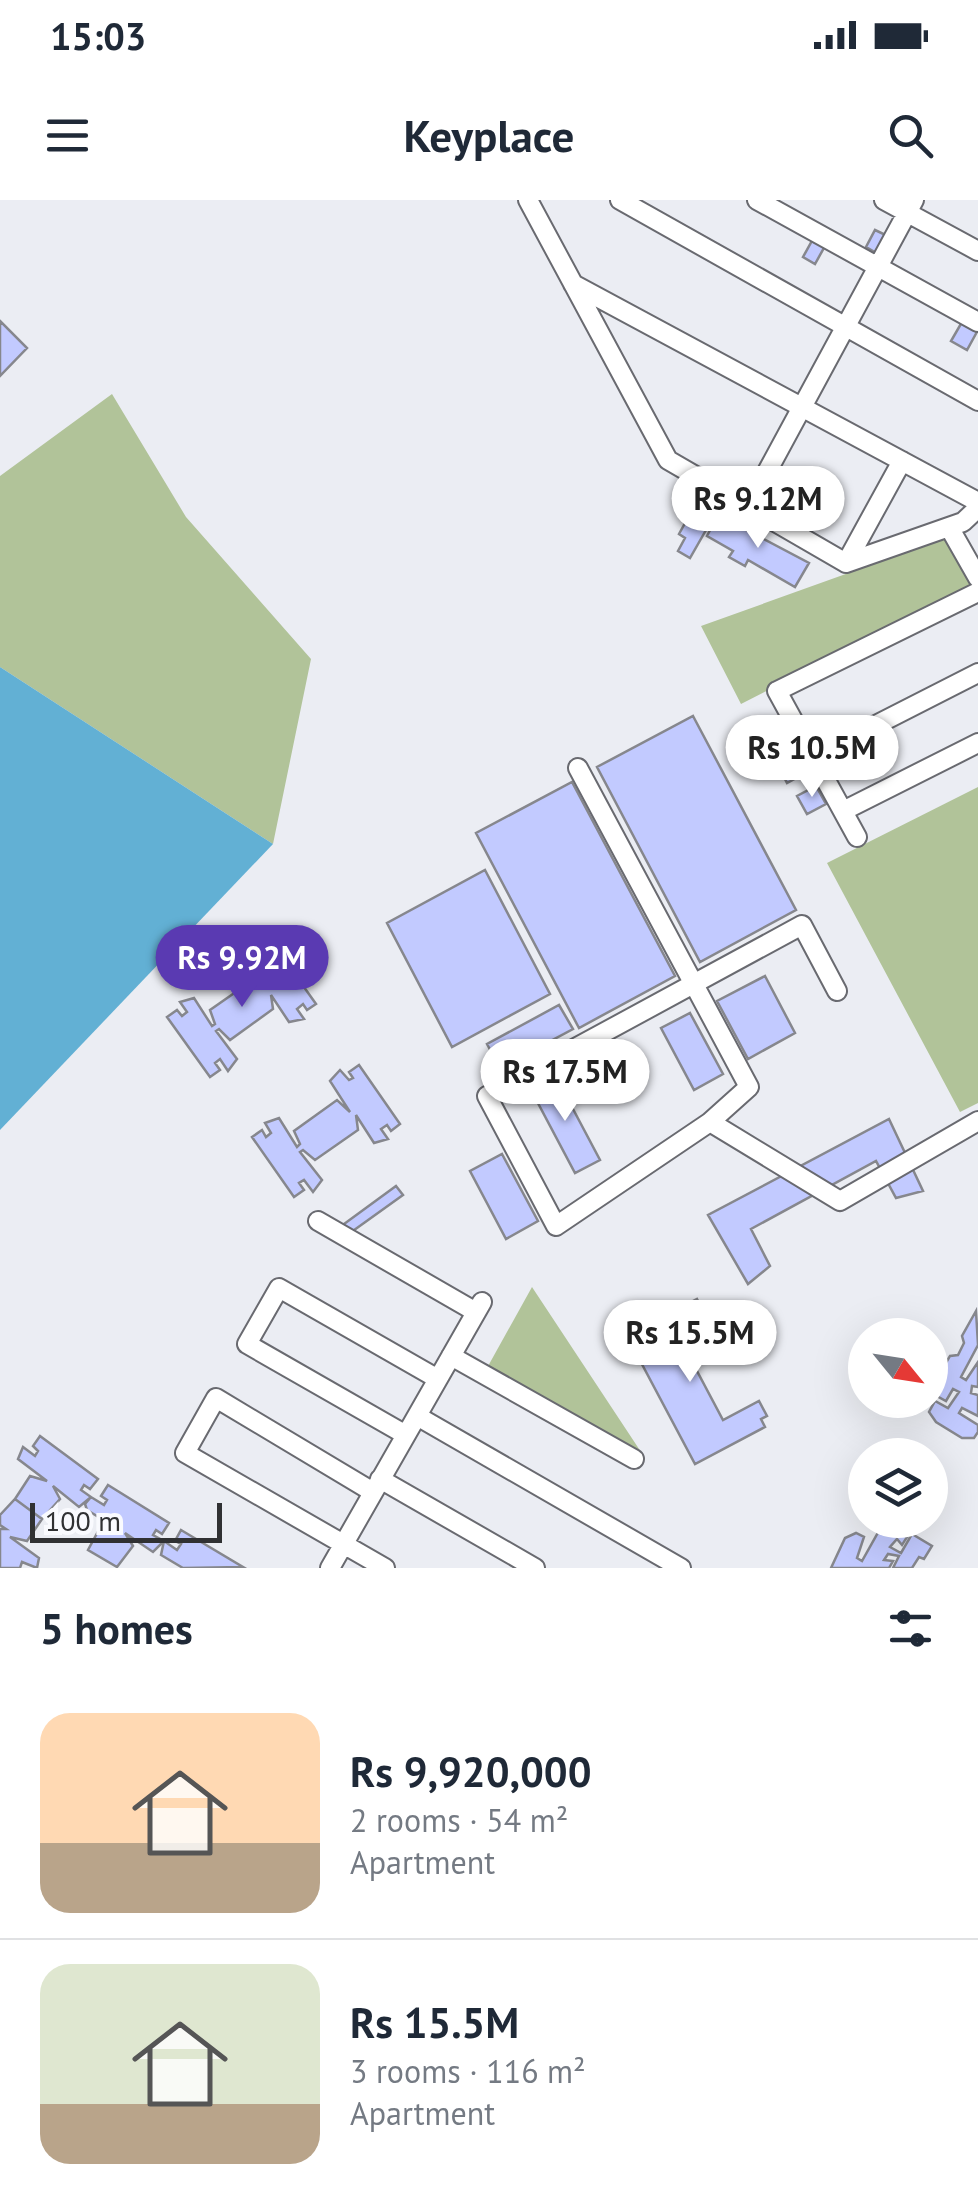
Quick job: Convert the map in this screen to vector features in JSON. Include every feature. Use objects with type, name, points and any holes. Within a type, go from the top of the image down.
[{"type":"street","points":[[528,200],[668,460],[846,563],[964,522],[978,505],[573,283]]},
{"type":"street","points":[[620,200],[978,401]]},
{"type":"street","points":[[757,200],[978,322]]},
{"type":"street","points":[[884,200],[911,206],[978,251]]},
{"type":"street","points":[[748,506],[911,206]]},
{"type":"street","points":[[846,563],[902,461]]},
{"type":"street","points":[[950,526],[978,578]]},
{"type":"street","points":[[857,837],[777,691],[978,592]]},
{"type":"street","points":[[813,757],[978,673]]},
{"type":"street","points":[[842,812],[978,744]]},
{"type":"street","points":[[578,768],[694,984],[749,1087],[717,1126],[556,1226],[487,1096],[694,984],[802,925],[837,991]]},
{"type":"street","points":[[717,1126],[840,1201],[978,1121]]},
{"type":"street","points":[[318,1221],[479,1307],[330,1568]]},
{"type":"street","points":[[406,1435],[247,1344],[271,1302],[280,1288],[438,1379]]},
{"type":"street","points":[[451,1356],[634,1459]]},
{"type":"street","points":[[385,1568],[185,1453],[216,1398],[535,1568]]},
{"type":"street","points":[[417,1416],[681,1568]]},
{"type":"green space","points":[[112,394],[186,517],[311,659],[273,844],[0,667],[0,476]]},
{"type":"green space","points":[[949,537],[973,585],[741,704],[701,626]]},
{"type":"green space","points":[[978,787],[978,1103],[960,1112],[827,863]]},
{"type":"green space","points":[[532,1287],[643,1455],[487,1368]]},
{"type":"water","points":[[0,667],[273,844],[0,1130]]},
{"type":"building","points":[[875,230],[890,237],[880,255],[866,247]]},
{"type":"building","points":[[813,239],[825,246],[815,264],[803,257]]},
{"type":"building","points":[[0,321],[27,348],[0,376]]},
{"type":"building","points":[[962,322],[978,330],[967,350],[951,341]]},
{"type":"building","points":[[695,505],[714,516],[690,558],[678,551],[685,538],[679,534]]},
{"type":"building","points":[[718,515],[809,563],[795,587],[748,560],[745,566],[729,557],[733,551],[707,536]]},
{"type":"building","points":[[693,716],[796,910],[700,962],[597,767]]},
{"type":"building","points":[[800,753],[809,771],[787,783],[778,765]]},
{"type":"building","points":[[572,782],[675,976],[579,1028],[476,833]]},
{"type":"building","points":[[816,786],[826,804],[807,814],[797,796]]},
{"type":"building","points":[[485,870],[550,994],[452,1047],[387,923]]},
{"type":"building","points":[[274,945],[316,1004],[307,1010],[303,1004],[297,1009],[304,1019],[289,1022],[271,995],[273,1009],[230,1040],[219,1029],[216,1031],[237,1059],[228,1071],[220,1059],[215,1063],[220,1070],[210,1077],[167,1017],[177,1010],[182,1016],[187,1012],[180,1002],[194,998],[212,1026],[215,1024],[210,1010],[253,980],[268,989],[245,960],[255,949],[265,960],[268,957],[264,952]]},
{"type":"building","points":[[765,976],[795,1033],[748,1059],[717,1001]]},
{"type":"building","points":[[559,1005],[573,1029],[500,1068],[487,1044]]},
{"type":"building","points":[[690,1013],[723,1074],[694,1090],[661,1028]]},
{"type":"building","points":[[359,1065],[400,1124],[391,1131],[387,1125],[381,1129],[388,1139],[374,1143],[356,1115],[358,1130],[315,1160],[303,1150],[300,1152],[322,1180],[313,1192],[304,1180],[299,1183],[304,1190],[294,1197],[252,1137],[262,1130],[266,1137],[271,1133],[265,1123],[279,1118],[297,1147],[300,1144],[294,1131],[337,1100],[350,1112],[330,1081],[340,1070],[349,1080],[353,1078],[349,1072]]},
{"type":"building","points":[[555,1075],[600,1160],[575,1173],[530,1088]]},
{"type":"building","points":[[889,1119],[923,1191],[896,1198],[876,1161],[751,1229],[770,1266],[748,1284],[708,1215]]},
{"type":"building","points":[[502,1154],[538,1221],[506,1239],[470,1171]]},
{"type":"building","points":[[396,1186],[403,1195],[350,1233],[344,1224]]},
{"type":"building","points":[[697,1299],[701,1306],[707,1304],[714,1318],[679,1337],[723,1420],[759,1401],[767,1416],[761,1419],[765,1427],[695,1464],[627,1336]]},
{"type":"building","points":[[976,1311],[978,1345],[961,1377],[966,1380],[978,1362],[978,1387],[972,1386],[971,1393],[978,1395],[978,1416],[962,1408],[959,1413],[978,1425],[974,1438],[962,1438],[933,1418],[948,1418],[948,1408],[959,1392],[953,1389],[948,1398],[948,1359],[958,1355],[964,1343],[962,1336]]},
{"type":"building","points":[[40,1436],[98,1479],[90,1489],[84,1485],[81,1490],[91,1497],[79,1507],[53,1486],[60,1499],[42,1519],[15,1499],[30,1476],[47,1481],[18,1459],[23,1447],[35,1456],[38,1451],[33,1446]]},
{"type":"building","points":[[108,1485],[169,1523],[162,1534],[156,1530],[153,1535],[164,1541],[153,1552],[125,1533],[133,1546],[117,1567],[88,1550],[101,1526],[118,1529],[87,1510],[85,1504],[91,1497],[104,1505],[107,1500],[101,1496]]},
{"type":"building","points":[[15,1499],[42,1519],[27,1541],[10,1537],[39,1558],[37,1568],[22,1562],[20,1568],[0,1568],[0,1529],[6,1529],[0,1525],[0,1515]]},
{"type":"building","points":[[181,1530],[243,1567],[183,1568],[161,1555],[164,1541],[177,1550],[181,1544],[175,1541]]},
{"type":"building","points":[[848,1537],[864,1538],[857,1558],[862,1561],[875,1538],[906,1538],[902,1545],[897,1539],[890,1547],[901,1553],[910,1538],[919,1538],[932,1546],[912,1568],[893,1568],[899,1556],[888,1554],[884,1560],[893,1561],[889,1568],[831,1568]]}]
